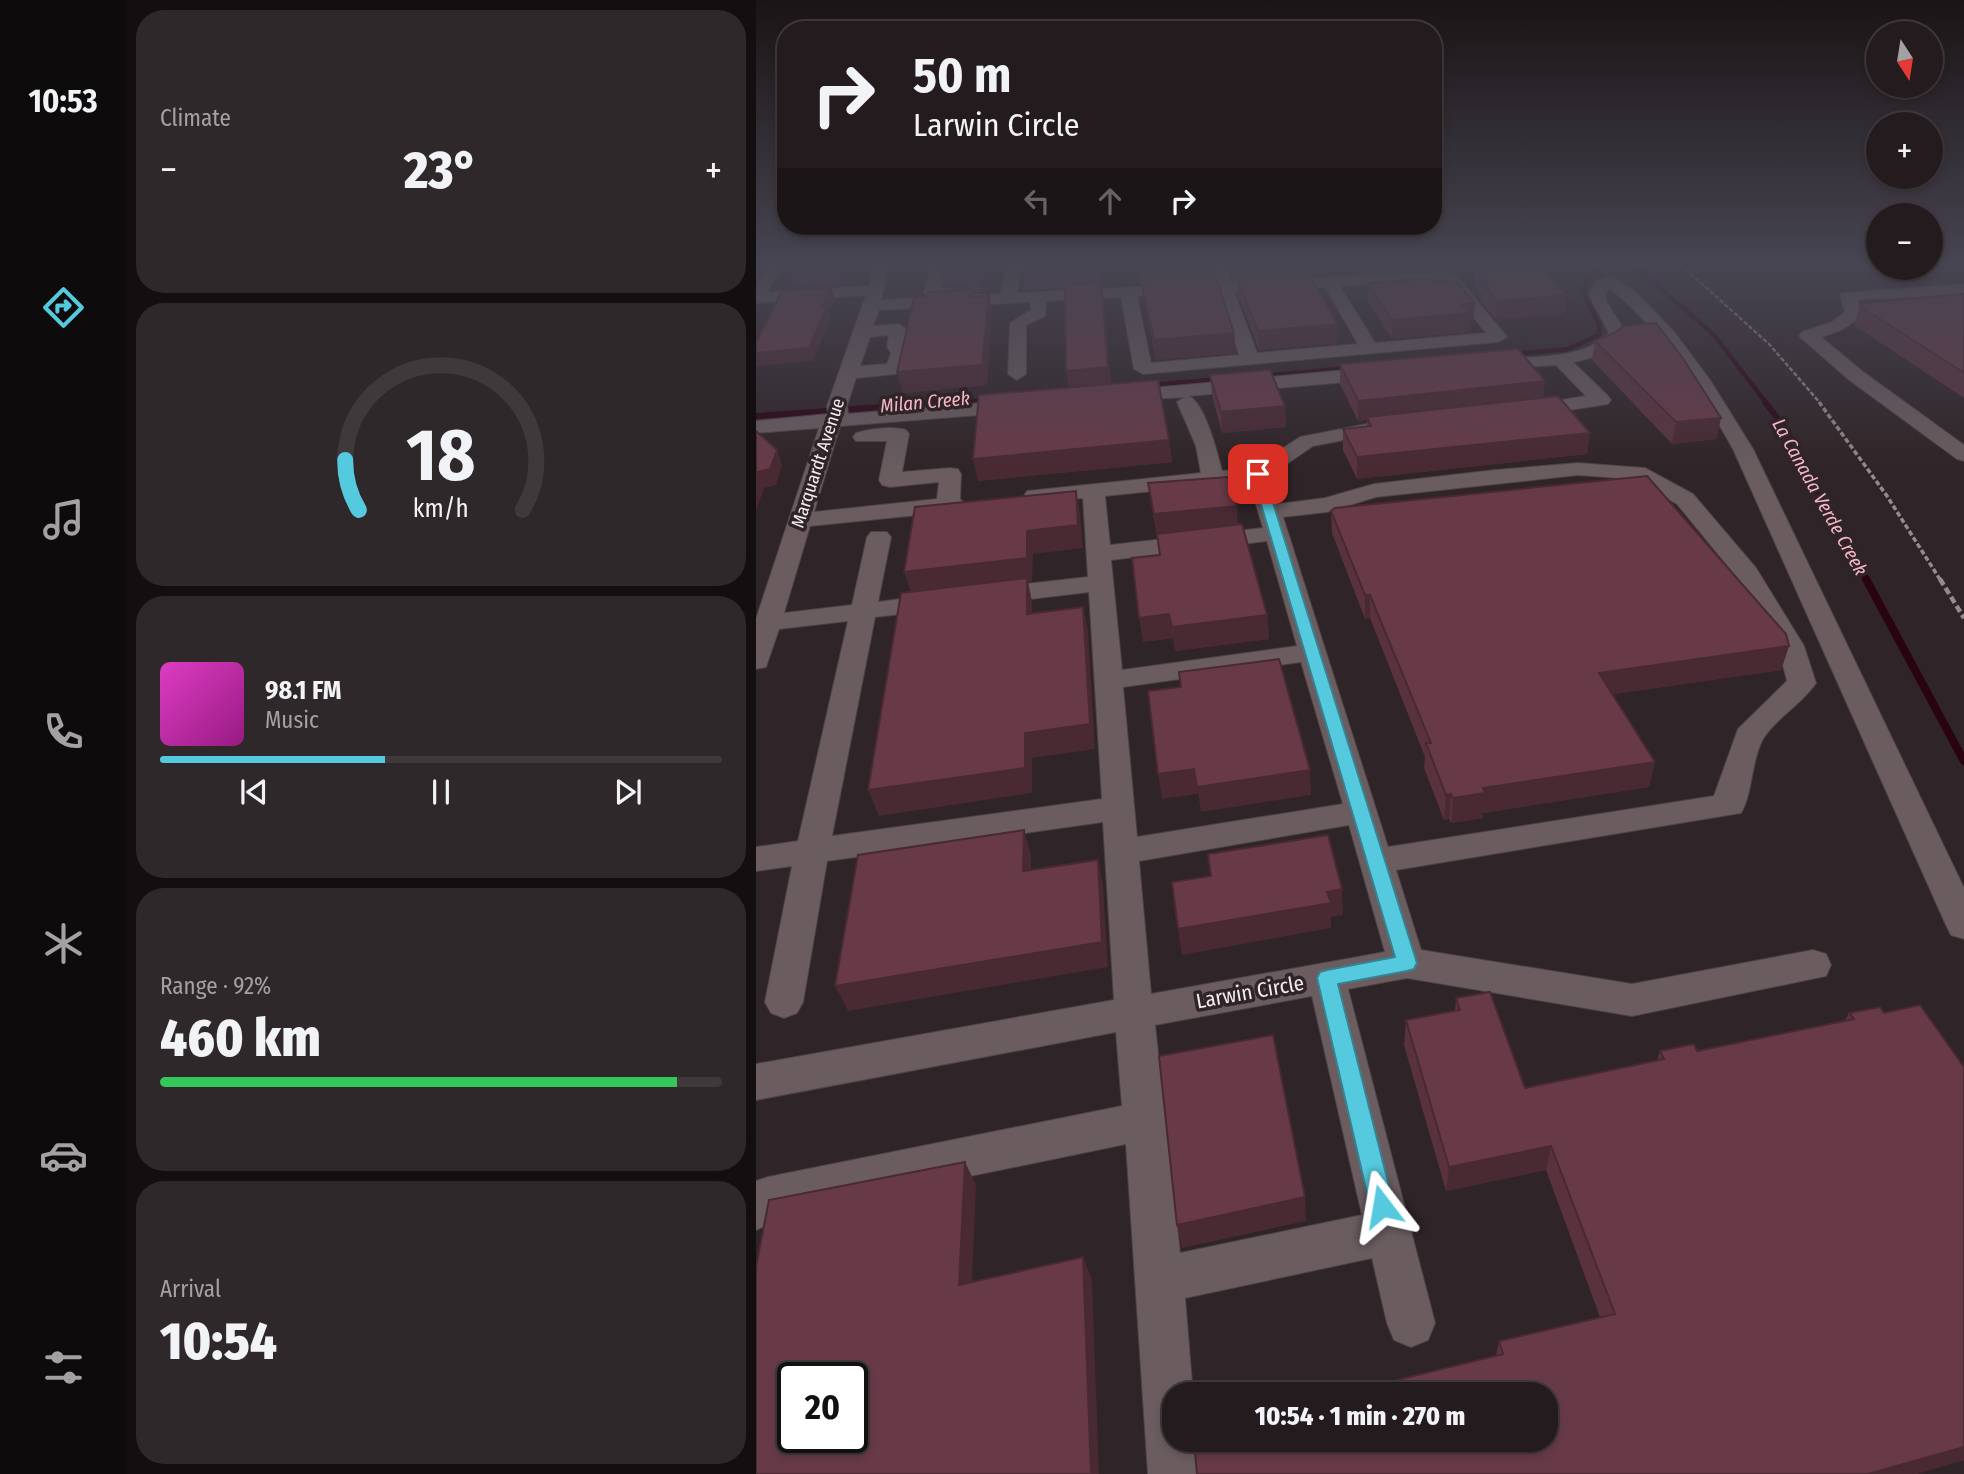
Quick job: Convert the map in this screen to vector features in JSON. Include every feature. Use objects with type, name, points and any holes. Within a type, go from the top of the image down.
[{"type":"street","name":"Marquardt Avenue","points":[[756,662],[766,608],[862,334]]},
{"type":"street","points":[[848,373],[895,369],[900,353],[896,347],[897,334]]},
{"type":"street","points":[[1017,374],[1018,334]]},
{"type":"street","points":[[1136,334],[1143,369],[1498,337],[1495,334]]},
{"type":"street","points":[[1240,334],[1250,360]]},
{"type":"street","points":[[1361,334],[1370,349]]},
{"type":"street","points":[[1468,366],[1565,357],[1602,349],[1613,342],[1618,334]]},
{"type":"street","points":[[1667,334],[1707,386],[1743,449],[1964,925]]},
{"type":"street","points":[[1815,334],[1808,336],[1855,375],[1964,455]]},
{"type":"street","points":[[1500,414],[1552,409],[1601,400],[1564,364]]},
{"type":"street","points":[[1098,398],[1399,372]]},
{"type":"street","points":[[1187,402],[1206,446],[1213,479]]},
{"type":"street","points":[[756,427],[1043,403]]},
{"type":"street","points":[[833,420],[899,434],[890,480],[950,474],[948,505]]},
{"type":"street","points":[[799,520],[1258,474],[1307,440],[1396,425]]},
{"type":"street","points":[[766,608],[865,611],[963,599],[1100,569],[1273,523],[1374,491],[1482,478],[1578,469],[1637,473],[1685,499],[1747,573],[1791,646],[1802,683],[1749,736],[1730,794],[1730,804],[1376,861]]},
{"type":"street","points":[[1258,474],[1407,963]]},
{"type":"street","points":[[1094,491],[1134,1013],[1160,1280],[1174,1474]]},
{"type":"street","points":[[783,1002],[812,851],[879,537]]},
{"type":"street","points":[[1109,680],[1312,652]]},
{"type":"street","points":[[756,859],[1119,808]]},
{"type":"street","points":[[1122,852],[1361,812]]},
{"type":"street","name":"Larwin Circle","points":[[756,1082],[1407,963],[1632,1000],[1813,965]]},
{"type":"street","points":[[1327,978],[1411,1323]]},
{"type":"street","points":[[756,1208],[768,1198],[780,1194],[1145,1121]]},
{"type":"street","points":[[1160,1280],[1388,1232]]},
{"type":"path","points":[[1759,334],[1800,376],[1836,422],[1900,514],[1964,618]]},
{"type":"building","points":[[761,334],[815,334],[809,348],[756,353],[756,343]]},
{"type":"building","points":[[906,334],[985,334],[982,365],[897,372]]},
{"type":"building","points":[[1066,334],[1105,334],[1108,367],[1066,371]]},
{"type":"building","points":[[1153,334],[1225,334],[1154,340]]},
{"type":"building","points":[[1612,334],[1664,334],[1721,418],[1676,422],[1595,341]]},
{"type":"building","points":[[1903,334],[1964,334],[1964,373]]},
{"type":"building","points":[[1518,349],[1545,381],[1358,401],[1340,364]]},
{"type":"building","points":[[1270,370],[1285,406],[1221,412],[1210,375]]},
{"type":"building","points":[[1158,380],[1169,440],[973,459],[979,395]]},
{"type":"building","points":[[1558,396],[1590,433],[1357,457],[1343,429],[1371,426],[1367,417]]},
{"type":"building","points":[[756,431],[777,450],[770,469],[758,472],[756,478]]},
{"type":"building","points":[[1647,476],[1786,634],[1789,646],[1599,673],[1655,762],[1483,788],[1485,793],[1453,798],[1451,794],[1446,795],[1426,743],[1431,743],[1370,595],[1365,595],[1331,511],[1335,508]]},
{"type":"building","points":[[1228,477],[1237,506],[1154,514],[1148,483]]},
{"type":"building","points":[[1076,491],[1078,525],[1027,531],[1027,558],[904,572],[915,507]]},
{"type":"building","points":[[1242,524],[1267,615],[1172,627],[1169,614],[1139,618],[1132,558],[1160,555],[1157,534]]},
{"type":"building","points":[[1027,578],[1027,614],[1083,607],[1090,724],[1025,733],[1025,768],[868,790],[901,593]]},
{"type":"building","points":[[1279,659],[1310,770],[1197,787],[1194,769],[1158,774],[1148,691],[1181,687],[1179,672]]},
{"type":"building","points":[[1024,830],[1023,871],[1098,860],[1102,942],[835,986],[858,855]]},
{"type":"building","points":[[1328,835],[1342,889],[1327,892],[1331,903],[1178,929],[1172,882],[1211,876],[1208,854]]},
{"type":"building","points":[[1490,992],[1525,1088],[1664,1059],[1660,1051],[1694,1044],[1697,1051],[1854,1019],[1849,1013],[1880,1007],[1884,1013],[1920,1005],[1964,1067],[1964,1447],[1868,1474],[1197,1474],[1195,1452],[1558,1452],[1558,1382],[1389,1382],[1503,1354],[1499,1341],[1615,1314],[1551,1146],[1449,1167],[1406,1020],[1460,1010],[1456,998]]},
{"type":"building","points":[[1273,1035],[1305,1197],[1177,1225],[1159,1056]]},
{"type":"building","points":[[965,1162],[959,1285],[1083,1257],[1091,1474],[756,1474],[756,1267],[769,1200]]},
{"type":"waterway","name":"Milan Creek","points":[[1512,354],[1568,349],[1599,334]]},
{"type":"waterway","name":"La Canada Verde Creek","points":[[1713,334],[1767,404]]},
{"type":"waterway","name":"Milan Creek","points":[[1261,376],[1350,368]]},
{"type":"waterway","name":"Milan Creek","points":[[1150,385],[1221,379]]},
{"type":"waterway","name":"Milan Creek","points":[[927,404],[987,400]]},
{"type":"waterway","name":"Milan Creek","points":[[756,416],[952,402]]},
{"type":"waterway","name":"La Canada Verde Creek","points":[[1765,402],[1782,424],[1867,581]]},
{"type":"waterway","name":"La Canada Verde Creek","points":[[1866,579],[1964,761]]},
{"type":"route","points":[[1258,474],[1407,963],[1327,978],[1382,1206]]}]
